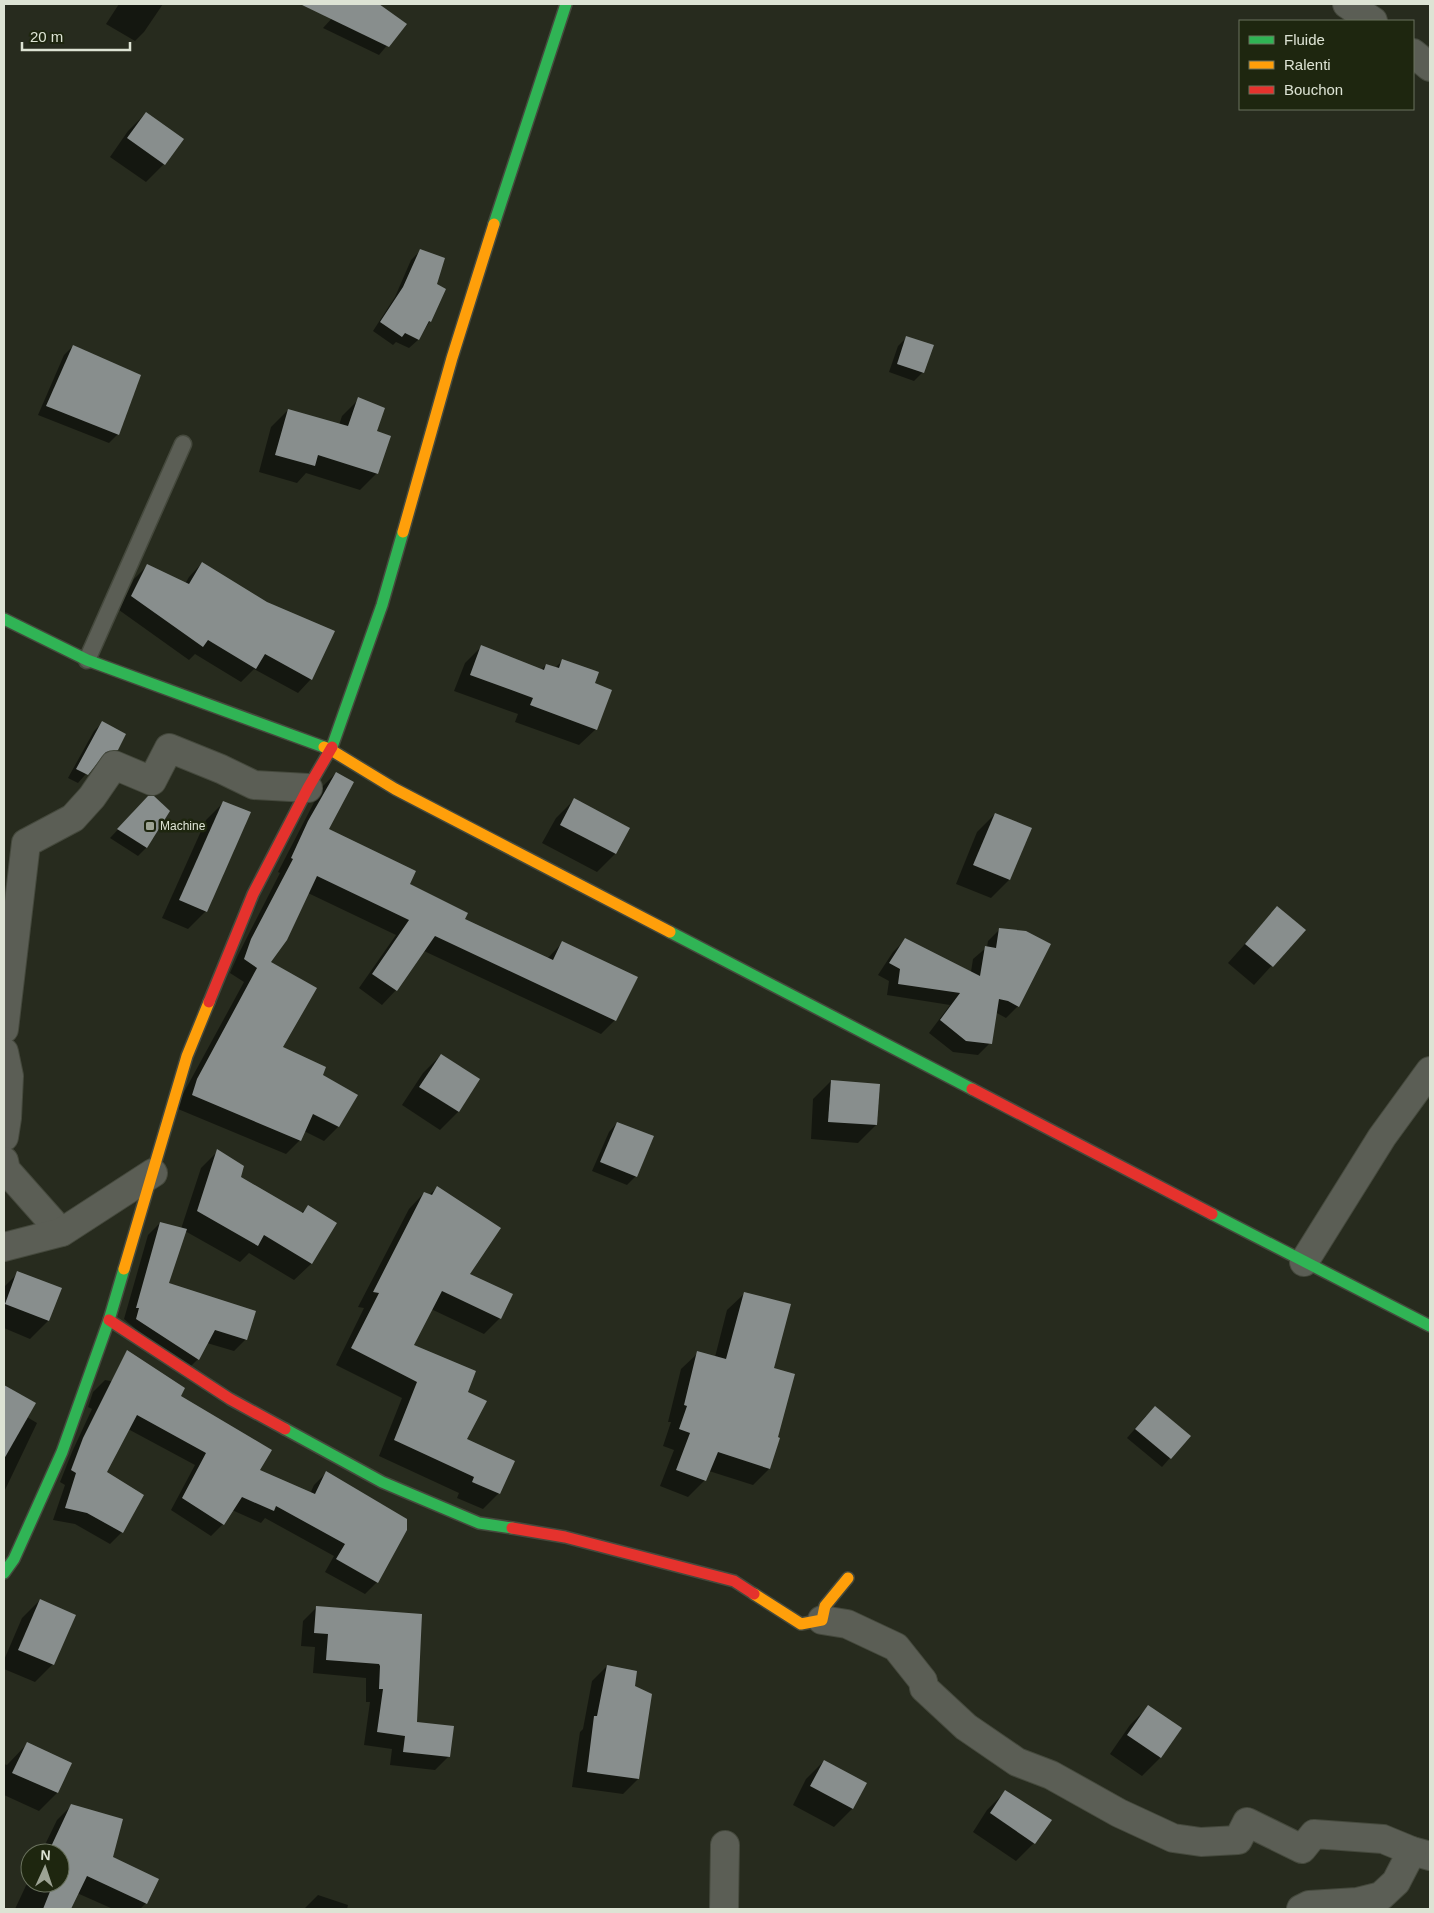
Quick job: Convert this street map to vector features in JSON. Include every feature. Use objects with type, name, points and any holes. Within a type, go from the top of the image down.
[{"type":"main road","points":[[4,1573],[14,1559],[62,1452],[109,1320],[187,1056],[253,894],[308,788],[331,750],[382,605],[452,358],[520,140],[566,4]]},
{"type":"main road","points":[[4,619],[87,660],[331,750],[396,789],[1430,1326]]},
{"type":"main road","points":[[109,1320],[230,1399],[382,1482],[479,1523],[565,1537],[734,1580],[801,1624],[822,1620],[826,1606],[848,1578]]},
{"type":"street","points":[[1347,4],[1371,20]]},
{"type":"street","points":[[1414,54],[1430,67]]},
{"type":"street","points":[[4,1029],[26,843],[73,818],[92,797],[114,765],[152,781],[169,748],[254,785],[308,788]]},
{"type":"street","points":[[4,1052],[9,1076],[4,1137]]},
{"type":"street","points":[[1304,1262],[1382,1137],[1430,1071]]},
{"type":"street","points":[[4,1161],[6,1170],[61,1232]]},
{"type":"street","points":[[4,1247],[61,1232],[153,1173]]},
{"type":"street","points":[[822,1620],[847,1624],[896,1647],[923,1681],[924,1688],[966,1727],[1017,1762],[1051,1775],[1119,1813],[1173,1838],[1201,1842],[1238,1840],[1247,1822],[1302,1849],[1314,1834],[1382,1839],[1421,1853],[1381,1896],[1357,1902],[1309,1906],[1301,1909]]},
{"type":"street","points":[[724,1909],[725,1845]]},
{"type":"lane","points":[[87,660],[183,444]]},
{"type":"building","points":[[300,4],[379,4],[407,24],[389,47]]},
{"type":"building","points":[[146,112],[184,139],[165,165],[127,138]]},
{"type":"building","points":[[420,249],[445,258],[437,284],[446,289],[431,322],[429,321],[419,340],[405,333],[402,337],[380,322],[403,287]]},
{"type":"building","points":[[906,336],[934,345],[924,373],[897,364]]},
{"type":"building","points":[[73,345],[141,375],[119,435],[46,406]]},
{"type":"building","points":[[358,397],[385,408],[377,431],[391,436],[378,474],[318,455],[315,466],[275,455],[288,409],[348,426]]},
{"type":"building","points":[[202,562],[267,602],[335,631],[312,680],[265,654],[256,669],[208,640],[203,647],[131,596],[147,564],[189,584]]},
{"type":"building","points":[[481,645],[544,670],[546,664],[559,668],[562,659],[599,672],[595,683],[612,690],[597,730],[530,705],[533,698],[470,675]]},
{"type":"building","points":[[102,721],[126,734],[118,750],[106,752],[88,775],[76,769]]},
{"type":"building","points":[[336,772],[354,782],[329,829],[416,871],[410,884],[468,913],[465,919],[553,960],[562,941],[638,977],[616,1021],[435,936],[397,991],[372,974],[409,920],[317,876],[287,940],[271,962],[317,988],[283,1047],[326,1067],[323,1075],[358,1095],[339,1127],[313,1114],[301,1141],[192,1095],[197,1079],[257,968],[244,959],[251,939],[293,859],[291,858],[308,821]]},
{"type":"building","points":[[148,796],[154,796],[170,811],[147,848],[117,829]]},
{"type":"building","points":[[574,798],[630,828],[616,854],[560,825]]},
{"type":"building","points":[[223,801],[251,812],[207,912],[179,900]]},
{"type":"building","points":[[995,813],[1032,828],[1010,880],[973,865]]},
{"type":"building","points":[[1277,906],[1306,930],[1273,967],[1245,944]]},
{"type":"building","points":[[999,928],[1026,931],[1051,944],[1019,1007],[999,999],[992,1044],[966,1041],[940,1020],[960,993],[898,984],[900,969],[889,963],[905,938],[980,976],[985,946],[996,948]]},
{"type":"building","points":[[441,1054],[480,1079],[459,1112],[419,1087]]},
{"type":"building","points":[[831,1080],[880,1084],[877,1125],[828,1122]]},
{"type":"building","points":[[617,1122],[654,1136],[637,1177],[600,1162]]},
{"type":"building","points":[[217,1149],[244,1166],[241,1177],[303,1213],[308,1205],[337,1223],[312,1264],[264,1235],[258,1246],[197,1211]]},
{"type":"building","points":[[437,1186],[501,1228],[470,1274],[513,1294],[501,1319],[442,1291],[414,1345],[476,1371],[468,1392],[487,1401],[467,1439],[515,1461],[500,1494],[472,1482],[474,1477],[394,1440],[417,1382],[351,1348],[379,1293],[373,1292],[424,1192],[432,1195]]},
{"type":"building","points":[[160,1222],[187,1229],[169,1283],[256,1311],[247,1340],[215,1330],[199,1360],[136,1319],[139,1308],[136,1308]]},
{"type":"building","points":[[17,1271],[62,1288],[49,1321],[5,1304]]},
{"type":"building","points":[[744,1292],[791,1304],[774,1368],[795,1374],[778,1437],[780,1438],[770,1469],[718,1452],[706,1481],[676,1470],[690,1433],[679,1429],[687,1406],[684,1405],[697,1351],[726,1359]]},
{"type":"building","points":[[127,1350],[185,1388],[181,1396],[272,1450],[260,1470],[315,1494],[326,1471],[407,1519],[407,1530],[378,1583],[336,1559],[345,1544],[276,1506],[274,1511],[242,1497],[224,1525],[182,1498],[206,1453],[137,1415],[107,1472],[144,1495],[123,1533],[87,1513],[65,1508],[76,1473],[71,1470],[83,1438]]},
{"type":"building","points":[[4,1385],[36,1403],[4,1459]]},
{"type":"building","points":[[1155,1406],[1191,1436],[1171,1459],[1135,1429]]},
{"type":"building","points":[[40,1599],[76,1615],[54,1665],[18,1650]]},
{"type":"building","points":[[316,1606],[422,1614],[417,1722],[454,1726],[450,1757],[403,1752],[405,1736],[377,1732],[383,1689],[379,1689],[380,1666],[379,1664],[326,1660],[328,1634],[314,1633]]},
{"type":"building","points":[[607,1665],[637,1671],[635,1686],[652,1694],[639,1779],[587,1772],[594,1716],[597,1716]]},
{"type":"building","points":[[1148,1705],[1182,1728],[1161,1758],[1127,1735]]},
{"type":"building","points":[[27,1742],[72,1763],[58,1793],[12,1773]]},
{"type":"building","points":[[824,1760],[867,1783],[853,1809],[810,1786]]},
{"type":"building","points":[[1005,1790],[1052,1820],[1035,1844],[990,1813]]},
{"type":"building","points":[[71,1804],[123,1819],[113,1857],[159,1879],[147,1904],[87,1876],[71,1909],[43,1909],[49,1893],[70,1893],[70,1843],[53,1843]]},
{"type":"traffic: fast","points":[[494,224],[566,4]]},
{"type":"traffic: fast","points":[[332,747],[382,605],[403,532]]},
{"type":"traffic: fast","points":[[4,619],[87,660],[324,747]]},
{"type":"traffic: fast","points":[[670,932],[972,1089]]},
{"type":"traffic: fast","points":[[1212,1214],[1430,1326]]},
{"type":"traffic: fast","points":[[4,1573],[14,1559],[62,1452],[109,1320],[124,1269]]},
{"type":"traffic: fast","points":[[285,1429],[382,1482],[479,1523],[512,1528]]},
{"type":"traffic: slow","points":[[403,532],[452,358],[494,224]]},
{"type":"traffic: slow","points":[[324,747],[395,789],[670,932]]},
{"type":"traffic: slow","points":[[124,1269],[187,1056],[209,1002]]},
{"type":"traffic: slow","points":[[754,1594],[801,1624],[822,1620],[825,1606],[848,1578]]},
{"type":"traffic: jam","points":[[209,1002],[253,894],[308,788],[332,747]]},
{"type":"traffic: jam","points":[[972,1089],[1212,1214]]},
{"type":"traffic: jam","points":[[109,1320],[230,1399],[285,1429]]},
{"type":"traffic: jam","points":[[512,1528],[565,1537],[734,1581],[754,1594]]},
{"type":"place","name":"Machine","points":[[150,826]]}]
